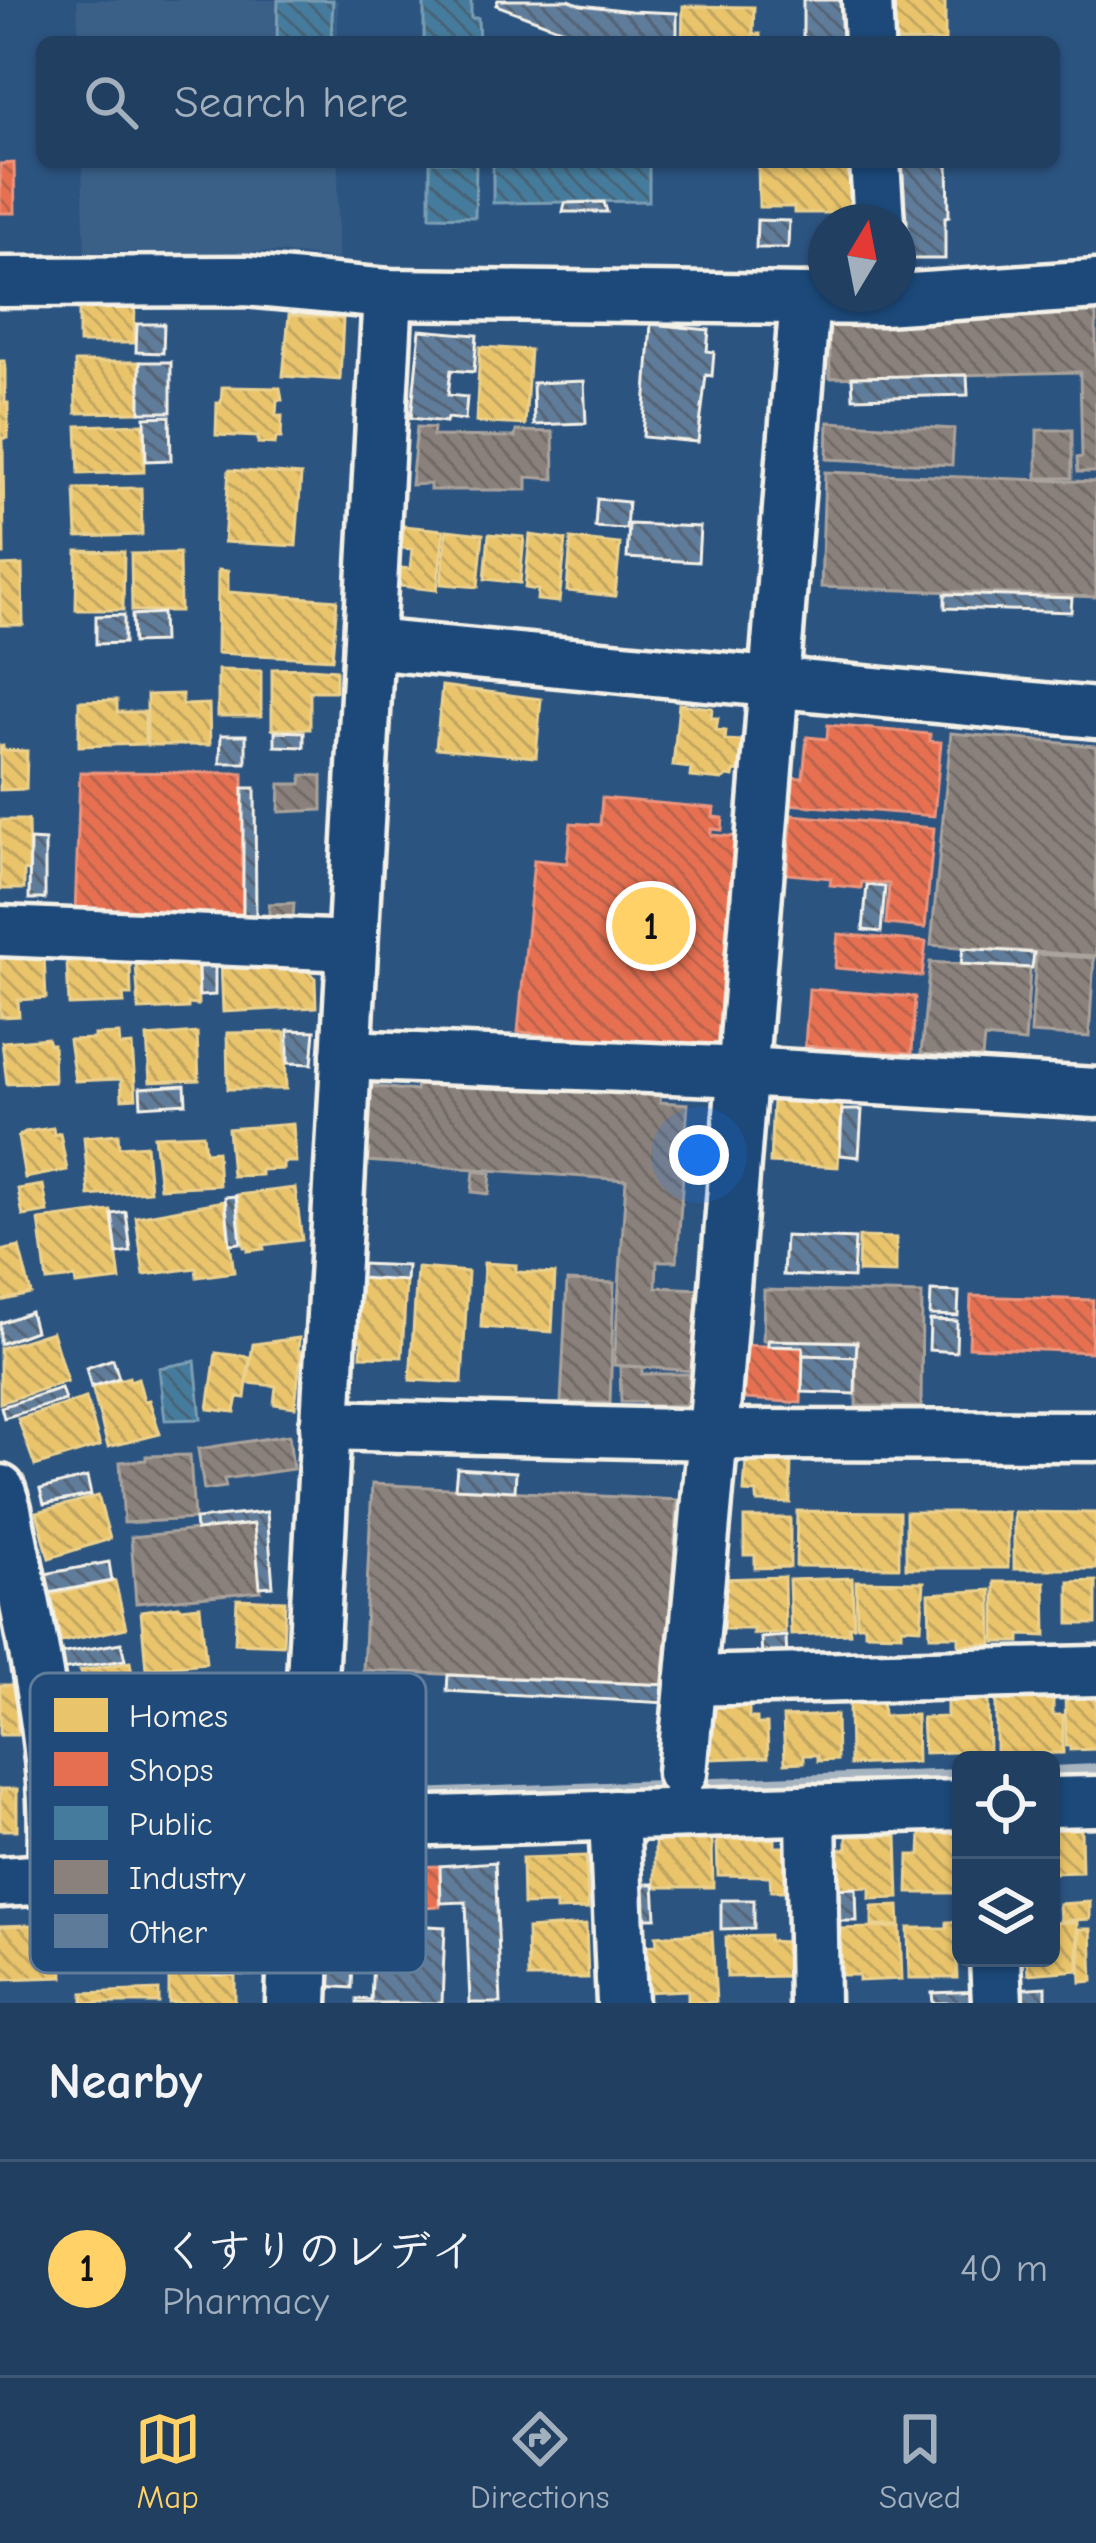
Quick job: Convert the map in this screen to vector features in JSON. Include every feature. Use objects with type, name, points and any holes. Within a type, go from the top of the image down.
[{"type":"street","points":[[867,0],[869,36]]},
{"type":"street","points":[[875,168],[877,204]]},
{"type":"street","points":[[0,282],[246,281],[388,294],[808,299]]},
{"type":"street","points":[[916,295],[1096,285]]},
{"type":"street","points":[[312,1673],[388,294]]},
{"type":"street","points":[[682,1773],[805,299]]},
{"type":"street","points":[[369,644],[1096,713]]},
{"type":"street","points":[[0,931],[352,946]]},
{"type":"street","points":[[346,1055],[1096,1093]]},
{"type":"street","points":[[325,1425],[713,1435],[1096,1436]]},
{"type":"street","points":[[0,1490],[37,1673]]},
{"type":"street","points":[[690,1682],[1096,1671]]},
{"type":"street","points":[[1060,1802],[1096,1801]]},
{"type":"street","points":[[426,1821],[952,1805]]},
{"type":"street","points":[[811,1809],[814,2003]]},
{"type":"street","points":[[614,1815],[622,2003]]},
{"type":"street","points":[[0,1882],[30,1880]]},
{"type":"street","points":[[995,1967],[997,2003]]},
{"type":"street","points":[[297,2003],[298,1973]]},
{"type":"shaded area","points":[[77,0],[338,0],[338,36],[79,36]]},
{"type":"shaded area","points":[[82,168],[338,168],[338,259],[279,252],[85,252]]},
{"type":"building: Homes","points":[[891,0],[945,0],[945,36],[894,36]]},
{"type":"building: Homes","points":[[683,6],[754,7],[753,34],[760,34],[760,36],[682,36]]},
{"type":"building: Homes","points":[[758,168],[856,168],[857,201],[808,204],[808,213],[794,213],[794,207],[759,207]]},
{"type":"building: Homes","points":[[79,305],[135,305],[134,343],[79,343]]},
{"type":"building: Homes","points":[[289,315],[343,319],[340,380],[283,376]]},
{"type":"building: Homes","points":[[480,347],[530,350],[525,425],[476,422]]},
{"type":"building: Homes","points":[[0,361],[5,361],[8,403],[8,438],[3,438],[4,554],[0,554]]},
{"type":"building: Homes","points":[[75,362],[140,362],[140,412],[76,413]]},
{"type":"building: Homes","points":[[222,387],[280,388],[282,400],[277,400],[276,416],[282,416],[281,438],[275,444],[258,443],[258,437],[216,435]]},
{"type":"building: Homes","points":[[143,424],[144,472],[79,474],[77,426]]},
{"type":"building: Homes","points":[[229,470],[301,475],[296,546],[224,542]]},
{"type":"building: Homes","points":[[141,488],[142,535],[77,537],[75,489]]},
{"type":"building: Homes","points":[[404,526],[444,530],[437,590],[399,586],[401,568],[410,569],[412,549],[401,548]]},
{"type":"building: Homes","points":[[447,530],[483,534],[478,587],[441,584]]},
{"type":"building: Homes","points":[[489,534],[524,537],[520,583],[485,579]]},
{"type":"building: Homes","points":[[530,535],[566,540],[559,602],[537,600],[538,590],[525,588]]},
{"type":"building: Homes","points":[[571,539],[620,544],[615,596],[567,591]]},
{"type":"building: Homes","points":[[77,551],[124,552],[123,610],[76,610]]},
{"type":"building: Homes","points":[[179,553],[180,611],[132,611],[131,554]]},
{"type":"building: Homes","points":[[22,565],[23,625],[0,625],[0,566]]},
{"type":"building: Homes","points":[[218,570],[228,571],[228,592],[337,600],[332,659],[217,653]]},
{"type":"building: Homes","points":[[272,669],[336,670],[336,691],[310,691],[310,729],[272,729]]},
{"type":"building: Homes","points":[[218,670],[261,671],[261,716],[218,716]]},
{"type":"building: Homes","points":[[442,686],[541,699],[536,757],[436,748]]},
{"type":"building: Homes","points":[[182,694],[182,705],[209,704],[210,745],[147,745],[147,695]]},
{"type":"building: Homes","points":[[117,700],[117,712],[145,712],[145,744],[79,746],[79,701]]},
{"type":"building: Homes","points":[[679,704],[712,708],[711,718],[718,718],[716,730],[726,731],[725,740],[742,741],[739,772],[734,771],[733,777],[690,777],[691,768],[673,766]]},
{"type":"building: Homes","points":[[0,746],[27,751],[26,789],[0,790]]},
{"type":"building: Homes","points":[[0,820],[28,820],[29,871],[24,870],[24,889],[0,889]]},
{"type":"building: Homes","points":[[44,955],[46,998],[18,1000],[19,1016],[0,1017],[0,958]]},
{"type":"building: Homes","points":[[294,959],[315,978],[316,1007],[223,1012],[221,962]]},
{"type":"building: Homes","points":[[130,960],[131,995],[123,995],[124,1003],[69,1005],[67,963]]},
{"type":"building: Homes","points":[[197,963],[198,1005],[139,1010],[136,965]]},
{"type":"building: Homes","points":[[285,1032],[286,1089],[228,1089],[227,1033]]},
{"type":"building: Homes","points":[[197,1033],[199,1080],[150,1082],[147,1037]]},
{"type":"building: Homes","points":[[119,1034],[120,1046],[132,1045],[136,1098],[122,1099],[121,1079],[75,1081],[69,1040]]},
{"type":"building: Homes","points":[[47,1038],[53,1044],[54,1082],[7,1084],[2,1042]]},
{"type":"building: Homes","points":[[773,1099],[842,1103],[838,1167],[770,1163]]},
{"type":"building: Homes","points":[[293,1124],[296,1162],[283,1162],[283,1169],[261,1170],[261,1175],[232,1176],[228,1129]]},
{"type":"building: Homes","points":[[53,1128],[54,1135],[60,1133],[67,1170],[25,1178],[18,1137]]},
{"type":"building: Homes","points":[[118,1134],[119,1147],[146,1145],[150,1191],[89,1196],[84,1137]]},
{"type":"building: Homes","points":[[203,1134],[205,1152],[217,1151],[219,1185],[160,1188],[154,1136]]},
{"type":"building: Homes","points":[[43,1185],[48,1212],[23,1216],[18,1189]]},
{"type":"building: Homes","points":[[295,1188],[302,1240],[248,1251],[237,1195]]},
{"type":"building: Homes","points":[[224,1201],[234,1272],[197,1277],[196,1268],[144,1275],[136,1217]]},
{"type":"building: Homes","points":[[111,1211],[120,1280],[76,1285],[75,1278],[47,1281],[39,1220]]},
{"type":"building: Homes","points":[[859,1237],[896,1238],[896,1273],[858,1272]]},
{"type":"building: Homes","points":[[19,1247],[31,1294],[0,1301],[0,1251]]},
{"type":"building: Homes","points":[[484,1263],[516,1265],[516,1272],[555,1274],[552,1332],[481,1327]]},
{"type":"building: Homes","points":[[417,1268],[468,1272],[462,1383],[410,1380]]},
{"type":"building: Homes","points":[[360,1278],[406,1281],[402,1357],[361,1356]]},
{"type":"building: Homes","points":[[52,1332],[67,1381],[0,1403],[0,1348]]},
{"type":"building: Homes","points":[[299,1338],[295,1407],[274,1404],[276,1386],[247,1383],[253,1344]]},
{"type":"building: Homes","points":[[216,1353],[250,1357],[245,1398],[238,1397],[235,1412],[208,1409]]},
{"type":"building: Homes","points":[[129,1377],[130,1381],[138,1378],[160,1434],[108,1447],[92,1387]]},
{"type":"building: Homes","points":[[86,1398],[100,1446],[35,1466],[18,1419]]},
{"type":"building: Homes","points":[[791,1458],[790,1503],[757,1502],[757,1493],[744,1492],[746,1459]]},
{"type":"building: Homes","points":[[98,1496],[110,1539],[49,1558],[37,1512]]},
{"type":"building: Homes","points":[[797,1511],[899,1512],[899,1567],[796,1566]]},
{"type":"building: Homes","points":[[906,1512],[1008,1512],[1008,1568],[906,1568]]},
{"type":"building: Homes","points":[[1014,1512],[1096,1513],[1096,1569],[1014,1569]]},
{"type":"building: Homes","points":[[744,1518],[790,1518],[790,1567],[755,1568],[755,1555],[744,1555]]},
{"type":"building: Homes","points":[[784,1577],[785,1633],[724,1629],[721,1579]]},
{"type":"building: Homes","points":[[852,1578],[854,1626],[849,1626],[850,1633],[791,1635],[789,1580]]},
{"type":"building: Homes","points":[[115,1581],[126,1628],[61,1642],[51,1595]]},
{"type":"building: Homes","points":[[856,1581],[924,1582],[921,1628],[902,1627],[902,1634],[865,1633],[865,1625],[857,1625]]},
{"type":"building: Homes","points":[[1096,1581],[1096,1624],[1069,1624],[1069,1582]]},
{"type":"building: Homes","points":[[995,1582],[1045,1582],[1046,1636],[1020,1635],[1020,1642],[995,1642]]},
{"type":"building: Homes","points":[[991,1590],[992,1644],[959,1645],[959,1636],[930,1636],[929,1594]]},
{"type":"building: Homes","points":[[237,1599],[285,1601],[283,1645],[235,1643]]},
{"type":"building: Homes","points":[[200,1606],[206,1663],[146,1669],[141,1611]]},
{"type":"building: Homes","points":[[130,1662],[132,1673],[80,1673]]},
{"type":"building: Homes","points":[[0,1685],[16,1685],[17,1735],[0,1735]]},
{"type":"building: Homes","points":[[1096,1690],[1096,1749],[1070,1750],[1066,1746],[1065,1691]]},
{"type":"building: Homes","points":[[996,1696],[1053,1700],[1053,1715],[1063,1715],[1063,1753],[996,1751]]},
{"type":"building: Homes","points":[[988,1698],[989,1751],[924,1753],[922,1718],[947,1717],[947,1699]]},
{"type":"building: Homes","points":[[882,1701],[883,1716],[916,1715],[917,1762],[850,1765],[849,1702]]},
{"type":"building: Homes","points":[[749,1705],[749,1718],[767,1724],[768,1757],[710,1759],[709,1706]]},
{"type":"building: Homes","points":[[836,1715],[837,1760],[818,1761],[818,1755],[804,1755],[804,1762],[785,1763],[783,1717]]},
{"type":"building: Homes","points":[[0,1789],[17,1789],[17,1830],[0,1830]]},
{"type":"building: Homes","points":[[1081,1829],[1082,1872],[1060,1873],[1060,1830]]},
{"type":"building: Homes","points":[[921,1833],[952,1834],[952,1893],[908,1893],[909,1855],[920,1855]]},
{"type":"building: Homes","points":[[847,1836],[897,1836],[899,1898],[870,1899],[870,1887],[829,1889],[828,1849],[847,1849]]},
{"type":"building: Homes","points":[[775,1839],[775,1847],[788,1847],[789,1891],[771,1891],[770,1876],[718,1875],[717,1840]]},
{"type":"building: Homes","points":[[655,1840],[712,1840],[713,1887],[655,1887]]},
{"type":"building: Homes","points":[[586,1856],[588,1909],[523,1905],[522,1858]]},
{"type":"building: Homes","points":[[1090,1902],[1090,1919],[1060,1921],[1060,1904]]},
{"type":"building: Homes","points":[[899,1906],[900,1926],[872,1926],[872,1907]]},
{"type":"building: Homes","points":[[947,1922],[952,1922],[952,1967],[957,1967],[957,1978],[909,1978],[908,1928],[947,1928]]},
{"type":"building: Homes","points":[[1077,1922],[1078,1970],[1028,1974],[1027,1967],[1060,1967],[1060,1923]]},
{"type":"building: Homes","points":[[30,1925],[30,1973],[63,1973],[63,1977],[1,1979],[0,1926]]},
{"type":"building: Homes","points":[[586,1925],[588,1978],[528,1978],[527,1929]]},
{"type":"building: Homes","points":[[900,1927],[902,1979],[859,1981],[859,1975],[842,1975],[841,1929]]},
{"type":"building: Homes","points":[[1079,1929],[1091,1929],[1093,1981],[1081,1982]]},
{"type":"building: Homes","points":[[712,1932],[716,2002],[688,2003],[688,1990],[645,1992],[644,1946],[657,1945],[656,1936]]},
{"type":"building: Homes","points":[[769,1936],[769,1941],[785,1942],[793,1976],[727,1977],[726,1937]]},
{"type":"building: Homes","points":[[235,1975],[235,2003],[169,2003],[169,1976]]},
{"type":"building: Homes","points":[[159,1990],[159,2003],[83,2003],[83,1993]]},
{"type":"building: Shops","points":[[14,163],[15,213],[0,213],[0,164]]},
{"type":"building: Shops","points":[[828,725],[930,734],[930,741],[941,742],[934,816],[786,804],[789,777],[803,778],[807,737],[827,739]]},
{"type":"building: Shops","points":[[80,772],[243,773],[243,921],[75,915]]},
{"type":"building: Shops","points":[[602,798],[714,808],[713,817],[723,818],[722,830],[711,829],[711,835],[738,837],[719,1050],[518,1032],[534,860],[567,863],[571,823],[600,825]]},
{"type":"building: Shops","points":[[792,815],[934,828],[925,928],[886,924],[889,884],[830,885],[831,878],[787,874]]},
{"type":"building: Shops","points":[[838,934],[926,942],[922,976],[835,968]]},
{"type":"building: Shops","points":[[809,989],[915,997],[912,1053],[805,1046]]},
{"type":"building: Shops","points":[[971,1296],[1093,1300],[1091,1352],[969,1347]]},
{"type":"building: Shops","points":[[743,1345],[803,1348],[801,1403],[746,1399],[741,1392]]},
{"type":"building: Shops","points":[[426,1866],[440,1866],[440,1906],[426,1907]]},
{"type":"building: Public","points":[[278,0],[333,0],[331,36],[277,36]]},
{"type":"building: Public","points":[[424,0],[471,0],[471,18],[478,18],[479,36],[424,36]]},
{"type":"building: Public","points":[[430,168],[476,168],[475,217],[430,216]]},
{"type":"building: Public","points":[[493,168],[649,168],[649,201],[493,203]]},
{"type":"building: Public","points":[[195,1361],[201,1419],[165,1420],[159,1368]]},
{"type":"building: Industry","points":[[1096,313],[1096,472],[1078,472],[1077,458],[1082,457],[1080,372],[830,378],[829,319]]},
{"type":"building: Industry","points":[[828,422],[954,429],[952,465],[827,459]]},
{"type":"building: Industry","points":[[417,427],[434,428],[433,436],[515,437],[516,431],[553,432],[554,479],[527,477],[527,490],[430,490],[430,484],[411,485]]},
{"type":"building: Industry","points":[[1037,430],[1072,430],[1072,478],[1037,478]]},
{"type":"building: Industry","points":[[825,472],[1096,482],[1096,597],[821,587]]},
{"type":"building: Industry","points":[[951,733],[1096,746],[1096,956],[931,945]]},
{"type":"building: Industry","points":[[302,775],[322,776],[322,810],[279,812],[280,784],[301,784]]},
{"type":"building: Industry","points":[[294,903],[293,921],[269,920],[269,904]]},
{"type":"building: Industry","points":[[1036,954],[1094,958],[1089,1037],[1031,1033]]},
{"type":"building: Industry","points":[[930,962],[1030,969],[1025,1042],[984,1038],[982,1058],[921,1054]]},
{"type":"building: Industry","points":[[418,1077],[661,1090],[660,1102],[688,1104],[677,1261],[657,1261],[656,1287],[700,1289],[694,1371],[614,1365],[626,1180],[366,1161],[369,1086],[416,1091]]},
{"type":"building: Industry","points":[[474,1171],[491,1173],[489,1194],[472,1192]]},
{"type":"building: Industry","points":[[567,1281],[614,1283],[610,1403],[561,1403]]},
{"type":"building: Industry","points":[[764,1290],[922,1294],[921,1407],[856,1406],[857,1341],[763,1340]]},
{"type":"building: Industry","points":[[620,1366],[642,1367],[642,1374],[689,1374],[689,1400],[684,1405],[621,1402]]},
{"type":"building: Industry","points":[[289,1435],[293,1469],[224,1479],[226,1487],[204,1490],[198,1449]]},
{"type":"building: Industry","points":[[190,1455],[194,1519],[124,1523],[120,1462]]},
{"type":"building: Industry","points":[[372,1484],[677,1500],[667,1685],[363,1670]]},
{"type":"building: Industry","points":[[254,1524],[261,1591],[136,1603],[131,1537]]},
{"type":"building: Other","points":[[498,0],[569,0],[677,13],[677,36],[571,33],[496,5]]},
{"type":"building: Other","points":[[803,0],[852,0],[852,36],[803,36]]},
{"type":"building: Other","points":[[899,168],[948,168],[945,259],[916,259],[916,204],[900,204]]},
{"type":"building: Other","points":[[604,202],[607,212],[563,212],[565,203]]},
{"type":"building: Other","points":[[757,220],[789,221],[788,248],[756,248]]},
{"type":"building: Other","points":[[137,324],[164,324],[163,353],[136,352]]},
{"type":"building: Other","points":[[651,324],[709,330],[712,376],[706,375],[698,442],[643,437]]},
{"type":"building: Other","points":[[420,330],[477,335],[474,372],[451,370],[448,395],[467,397],[465,420],[411,418]]},
{"type":"building: Other","points":[[140,362],[171,362],[171,412],[140,412]]},
{"type":"building: Other","points":[[967,375],[968,395],[853,398],[852,377]]},
{"type":"building: Other","points":[[584,381],[586,423],[534,425],[533,383]]},
{"type":"building: Other","points":[[170,416],[171,460],[146,461],[145,417]]},
{"type":"building: Other","points":[[597,499],[628,502],[626,529],[595,527]]},
{"type":"building: Other","points":[[629,524],[700,527],[698,562],[627,558]]},
{"type":"building: Other","points":[[945,594],[1072,598],[1071,612],[945,608]]},
{"type":"building: Other","points":[[162,613],[163,642],[133,643],[132,615]]},
{"type":"building: Other","points":[[124,615],[124,643],[96,644],[96,616]]},
{"type":"building: Other","points":[[275,731],[304,732],[304,747],[275,746]]},
{"type":"building: Other","points":[[221,735],[246,735],[246,763],[220,763]]},
{"type":"building: Other","points":[[243,788],[255,788],[256,921],[243,921]]},
{"type":"building: Other","points":[[30,840],[45,841],[45,899],[29,899]]},
{"type":"building: Other","points":[[867,885],[885,887],[881,932],[863,930]]},
{"type":"building: Other","points":[[963,948],[1034,953],[1032,968],[961,964]]},
{"type":"building: Other","points":[[215,966],[215,995],[199,996],[198,967]]},
{"type":"building: Other","points":[[288,1030],[315,1031],[312,1064],[288,1063]]},
{"type":"building: Other","points":[[185,1085],[186,1103],[141,1106],[140,1088]]},
{"type":"building: Other","points":[[842,1110],[862,1110],[859,1157],[840,1155]]},
{"type":"building: Other","points":[[236,1196],[241,1243],[230,1244],[225,1197]]},
{"type":"building: Other","points":[[126,1212],[131,1252],[117,1254],[112,1214]]},
{"type":"building: Other","points":[[785,1236],[855,1239],[853,1278],[783,1275]]},
{"type":"building: Other","points":[[361,1264],[407,1266],[406,1281],[360,1278]]},
{"type":"building: Other","points":[[931,1291],[959,1292],[958,1316],[930,1315]]},
{"type":"building: Other","points":[[30,1312],[35,1331],[0,1344],[0,1323]]},
{"type":"building: Other","points":[[930,1320],[957,1321],[956,1352],[929,1350]]},
{"type":"building: Other","points":[[768,1340],[857,1342],[856,1357],[803,1355],[803,1347],[768,1346]]},
{"type":"building: Other","points":[[803,1355],[856,1357],[855,1394],[802,1392]]},
{"type":"building: Other","points":[[113,1359],[119,1378],[91,1387],[86,1368]]},
{"type":"building: Other","points":[[61,1388],[65,1400],[4,1418],[1,1407]]},
{"type":"building: Other","points":[[457,1468],[516,1472],[515,1491],[455,1488]]},
{"type":"building: Other","points":[[87,1477],[91,1495],[44,1504],[40,1489]]},
{"type":"building: Other","points":[[267,1512],[273,1586],[260,1587],[254,1524],[196,1530],[195,1519]]},
{"type":"building: Other","points":[[109,1562],[112,1581],[49,1593],[45,1574]]},
{"type":"building: Other","points":[[786,1636],[787,1660],[762,1662],[761,1638]]},
{"type":"building: Other","points":[[121,1643],[125,1660],[61,1670],[59,1654]]},
{"type":"building: Other","points":[[448,1675],[667,1685],[667,1703],[447,1691]]},
{"type":"building: Other","points":[[495,1862],[501,2003],[470,2003],[466,1902],[441,1903],[440,1866]]},
{"type":"building: Other","points":[[639,1884],[654,1884],[656,1918],[640,1918]]},
{"type":"building: Other","points":[[856,1888],[857,1921],[830,1921],[829,1889]]},
{"type":"building: Other","points":[[721,1900],[754,1900],[754,1928],[721,1929]]},
{"type":"building: Other","points":[[426,1926],[445,1927],[442,2003],[357,2003],[357,1999],[371,2000],[372,1973],[426,1973]]},
{"type":"building: Other","points":[[323,1973],[353,1973],[352,1988],[323,1986]]},
{"type":"building: Other","points":[[1046,1987],[1046,2003],[1016,2003],[1015,1989]]},
{"type":"building: Other","points":[[981,1991],[982,2003],[933,2003],[932,1993]]},
{"type":"waterway","points":[[1060,1772],[1096,1770]]},
{"type":"waterway","points":[[426,1795],[952,1775]]},
{"type":"place","name":"くすりのレデイ","points":[[651,926]]}]
